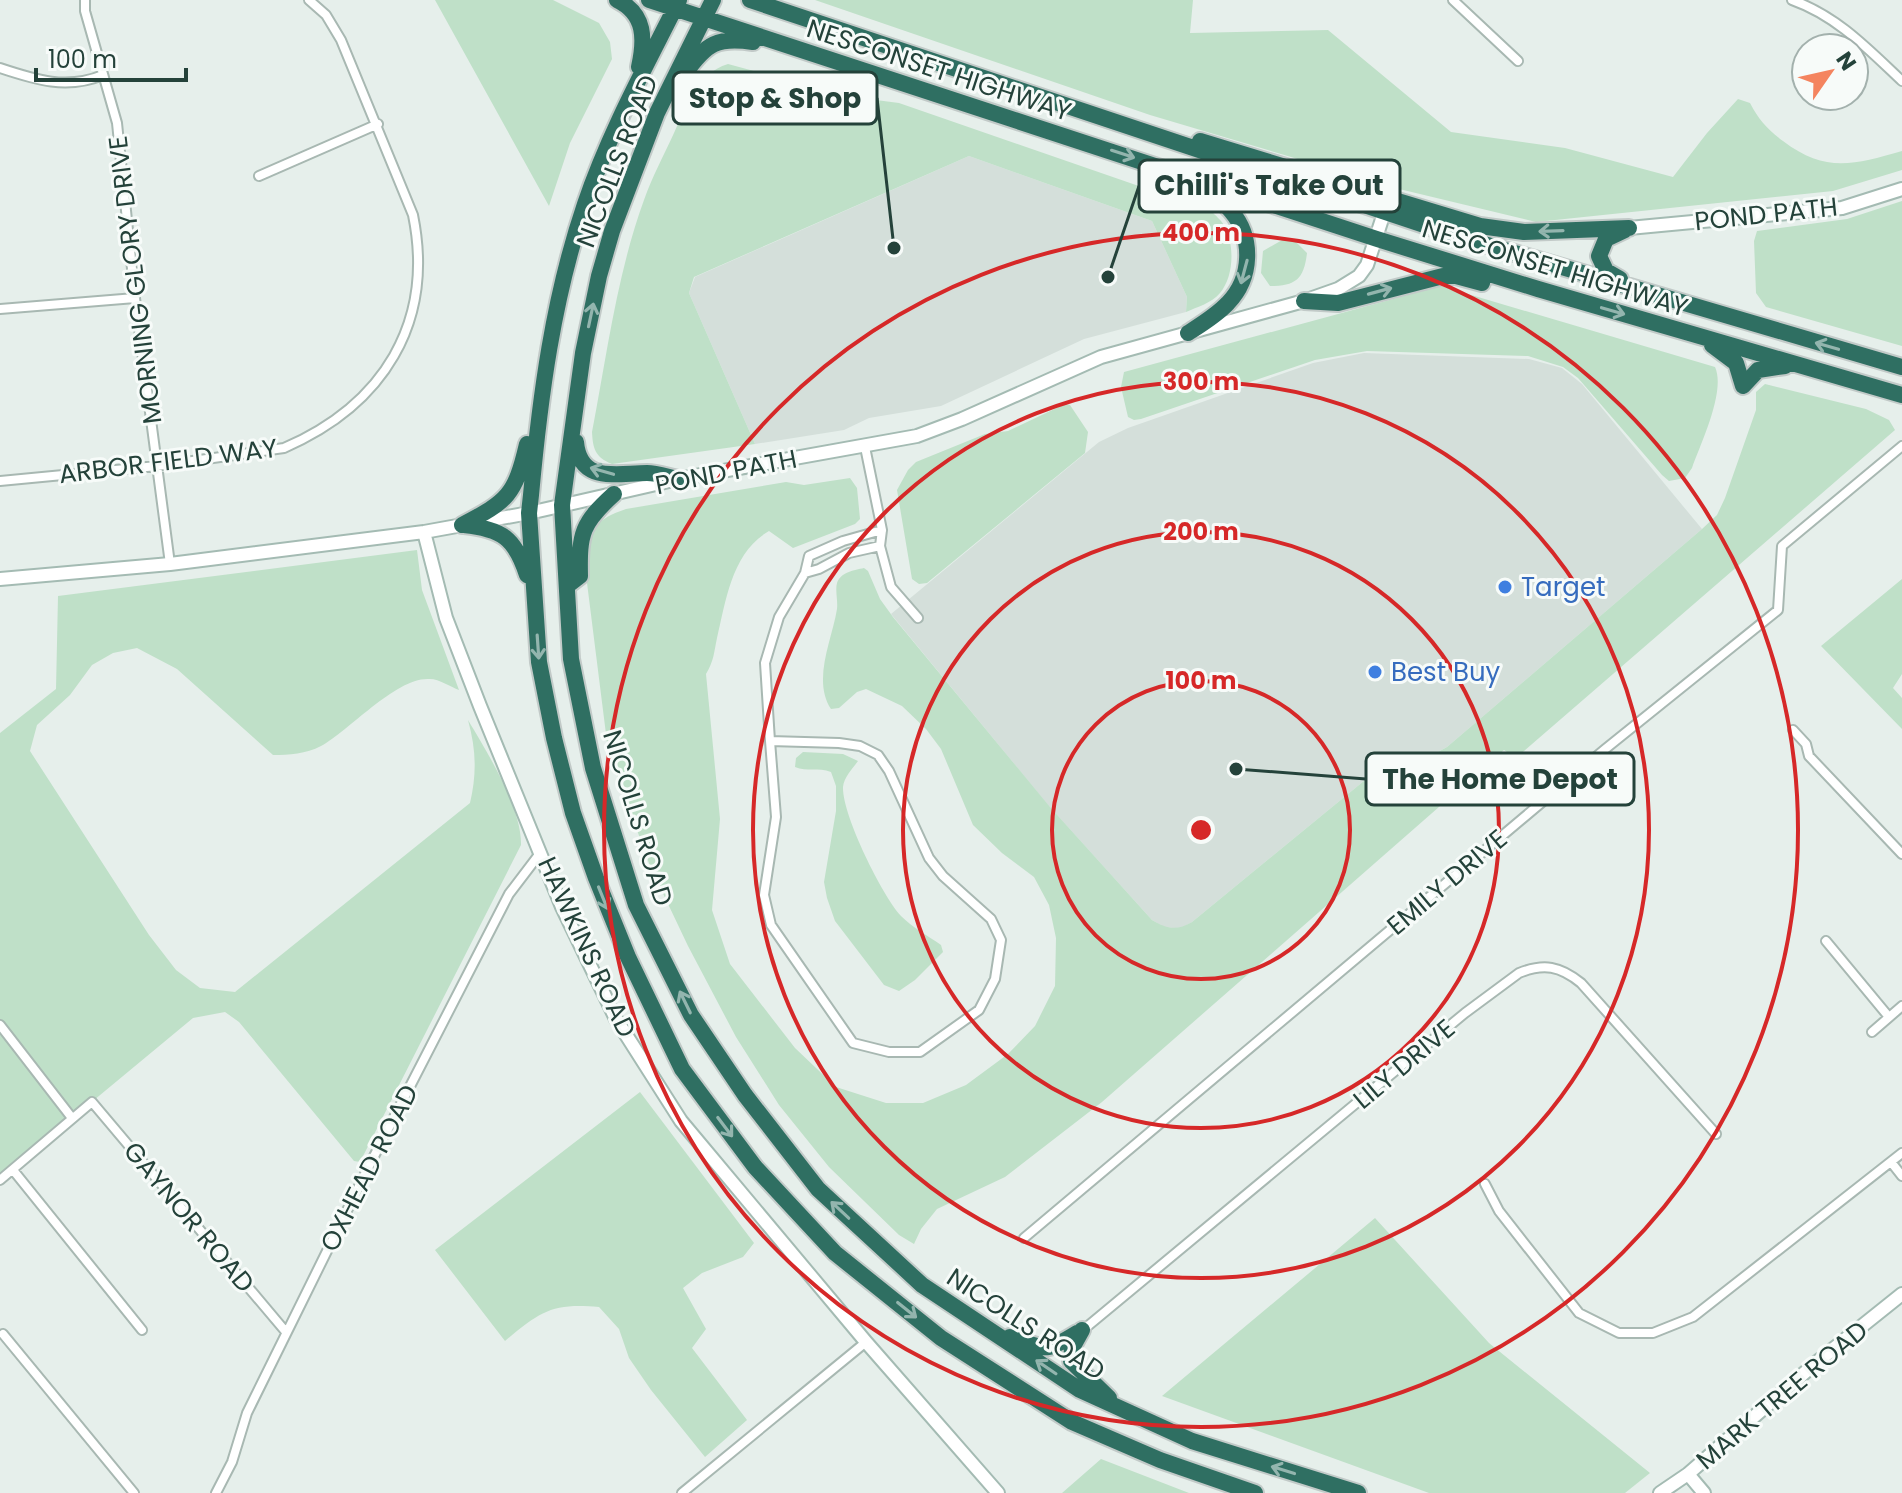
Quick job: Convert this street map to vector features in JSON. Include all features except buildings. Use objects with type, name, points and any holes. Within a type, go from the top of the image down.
[{"type":"highway","points":[[617,0],[632,11],[644,36],[634,92]]},
{"type":"highway","name":"NESCONSET HIGHWAY","points":[[649,0],[677,4],[704,18],[1377,239],[1902,395]]},
{"type":"highway","name":"NICOLLS ROAD","points":[[713,0],[657,113],[609,242],[590,315],[562,505],[571,659],[593,768],[636,905],[691,1015],[745,1095],[818,1189],[922,1285],[1080,1390],[1192,1441],[1358,1493]]},
{"type":"highway","name":"NESCONSET HIGHWAY","points":[[750,0],[1384,213],[1902,367]]},
{"type":"highway","points":[[781,0],[875,42]]},
{"type":"highway","name":"NICOLLS ROAD","points":[[677,4],[597,173],[577,231],[556,313],[540,403],[529,513],[539,662],[573,813],[596,878],[628,957],[682,1069],[755,1167],[835,1253],[941,1338],[1072,1422],[1160,1460],[1255,1493]]},
{"type":"highway","points":[[657,113],[697,56],[711,44],[735,40],[796,48]]},
{"type":"highway","points":[[1062,103],[1113,114],[1480,226],[1524,232],[1629,228]]},
{"type":"highway","points":[[1175,171],[1231,211],[1243,230],[1247,255],[1243,280],[1234,296],[1188,333]]},
{"type":"highway","points":[[1629,228],[1606,239],[1600,251],[1600,262],[1610,274],[1650,294]]},
{"type":"highway","points":[[1304,301],[1338,303],[1449,275],[1492,286],[1538,289]]},
{"type":"highway","points":[[1697,335],[1736,363],[1743,386],[1751,375],[1762,369],[1797,365]]},
{"type":"highway","points":[[462,525],[496,508],[519,478],[540,403]]},
{"type":"highway","points":[[575,406],[578,455],[585,466],[617,476],[649,473],[678,479]]},
{"type":"highway","points":[[567,586],[580,576],[579,554],[585,524],[614,494]]},
{"type":"highway","points":[[462,525],[494,531],[515,545],[535,599]]},
{"type":"highway","points":[[991,1331],[1045,1348],[1054,1347],[1082,1330]]},
{"type":"highway","points":[[1082,1330],[1072,1348],[1070,1356],[1073,1366],[1122,1409]]},
{"type":"street","name":"MORNING GLORY DRIVE","points":[[85,0],[85,11],[117,123],[135,298],[170,564]]},
{"type":"street","name":"ARBOR FIELD WAY","points":[[0,481],[157,466],[284,448],[347,411],[375,383],[395,356],[418,292],[419,244],[408,197],[335,28],[309,0]]},
{"type":"street","points":[[1453,0],[1518,61]]},
{"type":"street","points":[[1792,0],[1817,9],[1852,34],[1902,81]]},
{"type":"street","points":[[0,68],[42,82],[73,84],[103,75]]},
{"type":"street","points":[[259,176],[378,124]]},
{"type":"street","name":"POND PATH","points":[[1629,228],[1842,208],[1902,189]]},
{"type":"street","name":"POND PATH","points":[[0,579],[170,564],[424,532],[529,513],[678,479],[865,447],[932,431],[1101,357],[1338,289],[1359,276],[1369,260],[1384,213]]},
{"type":"street","points":[[0,309],[135,298]]},
{"type":"street","name":"EMILY DRIVE","points":[[1024,1238],[1604,750],[1778,610],[1782,546],[1902,446]]},
{"type":"street","points":[[865,447],[882,530],[880,546],[891,587],[918,618]]},
{"type":"street","points":[[770,741],[839,743],[860,746],[878,755],[889,771],[929,858],[943,876],[991,919],[1001,940],[995,979],[979,1010],[920,1052],[889,1052],[853,1043],[771,925],[764,895],[776,817],[770,741],[765,663],[779,617],[805,573],[809,556],[843,541],[882,530]]},
{"type":"street","name":"HAWKINS ROAD","points":[[424,532],[446,618],[562,907],[616,1019],[681,1121],[866,1342],[998,1493]]},
{"type":"street","points":[[805,573],[849,553],[880,546]]},
{"type":"street","points":[[820,551],[827,565]]},
{"type":"street","points":[[1793,730],[1806,744],[1809,756],[1902,854]]},
{"type":"street","name":"OXHEAD ROAD","points":[[216,1493],[232,1462],[247,1413],[286,1332],[509,894],[541,852]]},
{"type":"street","points":[[1826,941],[1889,1017]]},
{"type":"street","name":"LILY DRIVE","points":[[1082,1330],[1465,1013],[1529,969],[1554,967],[1569,973],[1581,983],[1716,1134]]},
{"type":"street","points":[[1872,1032],[1902,1006]]},
{"type":"street","points":[[0,1025],[72,1118],[0,1180]]},
{"type":"street","name":"GAYNOR ROAD","points":[[72,1118],[92,1102],[286,1332]]},
{"type":"street","points":[[1485,1184],[1499,1211],[1579,1313],[1619,1333],[1653,1333],[1693,1317],[1902,1153]]},
{"type":"street","points":[[1891,1162],[1902,1176]]},
{"type":"street","points":[[13,1170],[142,1330]]},
{"type":"street","name":"MARK TREE ROAD","points":[[1660,1493],[1688,1474],[1817,1362],[1902,1294]]},
{"type":"street","points":[[3,1334],[134,1493]]},
{"type":"street","points":[[682,1493],[866,1342]]},
{"type":"street","points":[[1688,1474],[1704,1493]]},
{"type":"shaded area","points":[[969,156],[1152,221],[1187,297],[1186,312],[1084,339],[941,406],[869,418],[844,430],[755,444],[689,293],[695,277]]},
{"type":"shaded area","points":[[1364,353],[1529,359],[1562,368],[1582,384],[1702,529],[1447,747],[1427,758],[1376,771],[1192,922],[1180,929],[1164,927],[1152,920],[1048,805],[891,614],[1099,442],[1128,428],[1313,363]]},
{"type":"green space","points":[[435,0],[553,0],[599,23],[610,42],[612,59],[570,143],[549,206]]},
{"type":"green space","points":[[815,0],[1193,0],[1190,33],[1328,30],[1451,132],[1565,148],[1673,177],[1738,99],[1750,103],[1777,137],[1812,158],[1826,162],[1854,162],[1902,151],[1902,170],[1833,191],[1536,222],[1395,188],[1150,115]]},
{"type":"green space","points":[[728,64],[845,96],[899,103],[1211,211],[1224,225],[1230,242],[1230,269],[1225,286],[1213,299],[1186,312],[1187,297],[1152,221],[969,156],[694,277],[689,293],[755,444],[612,464],[596,452],[592,432],[614,314],[635,228],[651,183],[694,92],[708,75]]},
{"type":"green space","points":[[1902,201],[1902,346],[1766,307],[1756,293],[1754,241],[1757,231],[1847,219]]},
{"type":"green space","points":[[1284,239],[1296,242],[1307,253],[1304,269],[1292,282],[1270,286],[1261,273],[1263,251]]},
{"type":"green space","points":[[1441,286],[1715,367],[1718,377],[1715,403],[1692,468],[1685,478],[1669,481],[1662,475],[1578,378],[1563,367],[1528,356],[1367,351],[1315,360],[1141,419],[1128,417],[1121,387],[1124,372]]},
{"type":"green space","points":[[1765,384],[1866,409],[1889,420],[1895,430],[1516,758],[1504,750],[1102,1102],[1005,1177],[937,1209],[914,1244],[899,1235],[829,1167],[779,1105],[736,1037],[688,946],[650,866],[608,750],[584,559],[592,533],[601,521],[626,509],[786,482],[804,485],[850,478],[857,488],[860,519],[855,524],[793,548],[769,531],[747,551],[732,578],[711,665],[706,674],[720,819],[712,910],[730,964],[795,1048],[836,1087],[886,1103],[923,1103],[966,1085],[1008,1054],[1035,1026],[1055,986],[1056,938],[1049,905],[1034,877],[1002,853],[973,825],[941,749],[926,729],[902,706],[866,689],[857,692],[839,708],[831,709],[823,686],[823,673],[837,609],[836,586],[842,576],[864,568],[868,571],[880,599],[893,617],[1050,807],[1152,920],[1167,927],[1182,927],[1376,771],[1427,758],[1447,747],[1702,529],[1717,515],[1725,498],[1756,410],[1756,392]]},
{"type":"green space","points":[[1065,404],[1070,405],[1088,432],[1085,453],[927,583],[919,584],[912,579],[897,490],[908,470],[916,462],[985,434],[1008,431]]},
{"type":"green space","points":[[417,550],[422,590],[459,690],[434,679],[417,680],[388,695],[321,746],[303,752],[273,755],[177,669],[137,648],[113,653],[92,665],[70,695],[37,725],[30,751],[149,935],[176,970],[200,988],[235,992],[470,803],[475,761],[468,720],[510,798],[520,830],[521,845],[360,1162],[354,1161],[239,1022],[225,1012],[193,1018],[0,1178],[0,733],[56,689],[58,596]]},
{"type":"green space","points":[[1902,579],[1902,674],[1893,688],[1902,698],[1902,729],[1821,646]]},
{"type":"green space","points":[[803,752],[843,754],[858,761],[843,787],[849,816],[864,854],[901,916],[941,945],[943,952],[899,991],[884,985],[835,921],[824,882],[836,811],[836,786],[831,772],[795,767],[796,758]]},
{"type":"green space","points":[[640,1092],[754,1243],[743,1257],[702,1273],[683,1288],[706,1329],[692,1348],[747,1420],[705,1457],[651,1390],[629,1358],[619,1329],[599,1307],[570,1306],[548,1311],[528,1322],[505,1341],[435,1250]]},
{"type":"green space","points":[[1375,1218],[1489,1343],[1650,1473],[1625,1493],[1429,1493],[1162,1396]]},
{"type":"green space","points":[[1101,1459],[1189,1493],[1062,1493]]},
{"type":"place","name":"Stop & Shop","points":[[894,248]]},
{"type":"place","name":"Chilli's Take Out","points":[[1108,277]]},
{"type":"place","name":"Target","points":[[1505,587]]},
{"type":"place","name":"Best Buy","points":[[1375,672]]},
{"type":"place","name":"The Home Depot","points":[[1236,769]]}]
